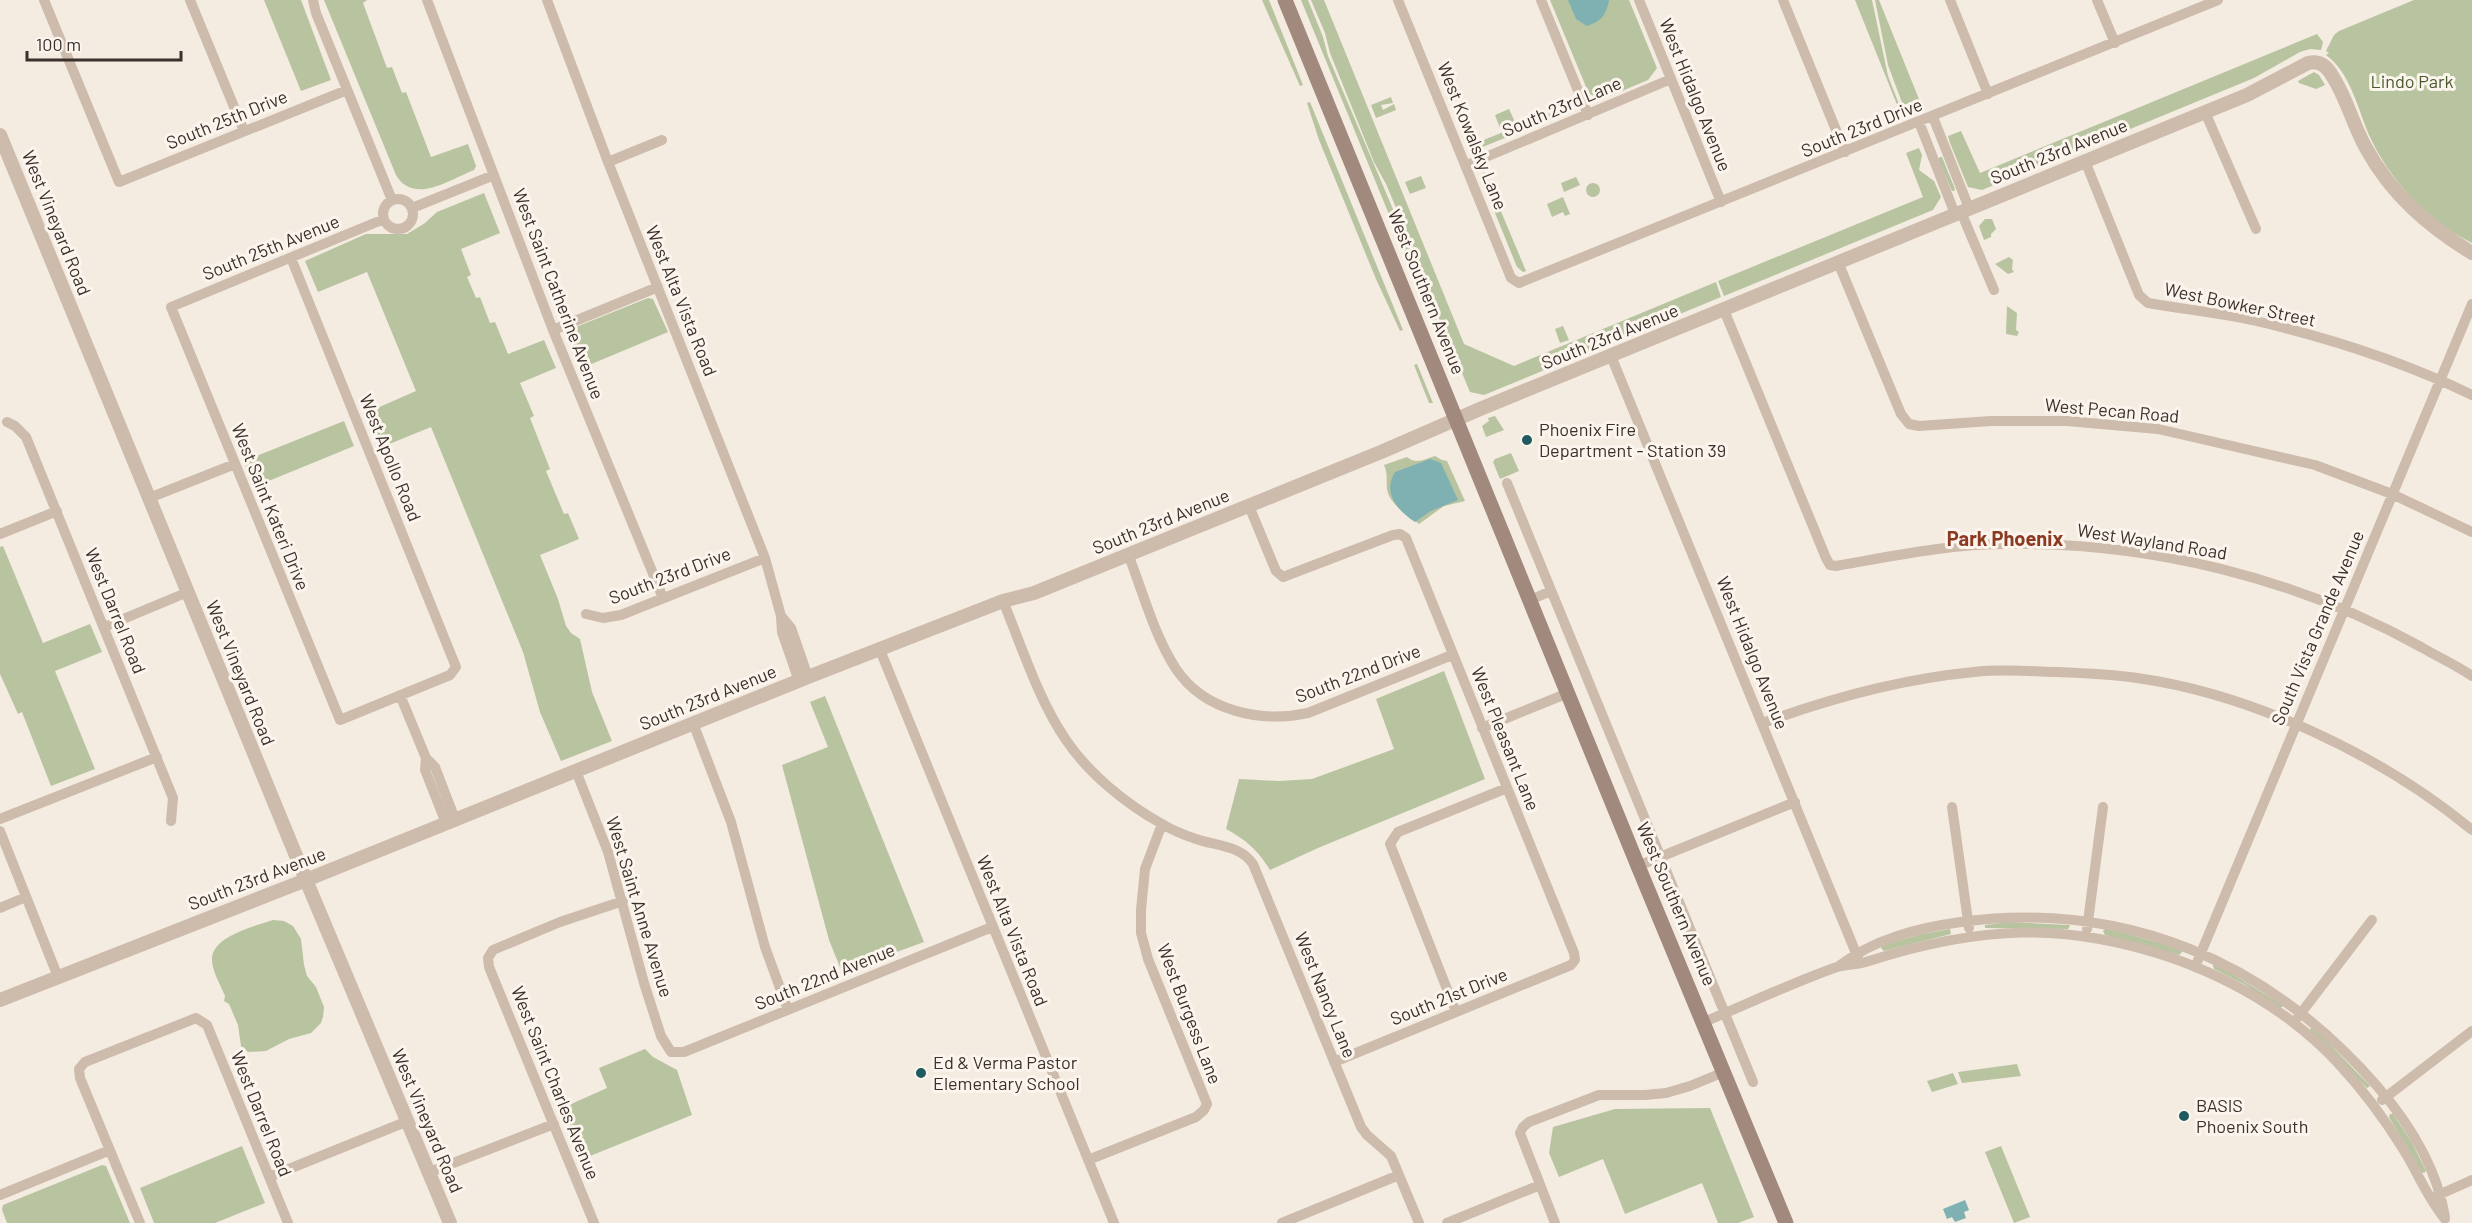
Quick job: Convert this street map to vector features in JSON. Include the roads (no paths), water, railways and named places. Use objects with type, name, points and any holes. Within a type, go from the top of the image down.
[{"type":"main road","name":"West Southern Avenue","points":[[1285,0],[1785,1223]]},
{"type":"street","name":"South 25th Drive","points":[[44,0],[119,182],[347,90]]},
{"type":"street","points":[[190,0],[244,131]]},
{"type":"street","points":[[313,0],[316,14],[392,200]]},
{"type":"street","name":"West Saint Catherine Avenue","points":[[427,0],[553,330],[663,598]]},
{"type":"street","name":"West Alta Vista Road","points":[[547,0],[608,162],[765,558],[781,616],[791,628],[803,679]]},
{"type":"street","name":"West Kowalsky Lane","points":[[1398,0],[1512,278],[1517,283]]},
{"type":"street","points":[[1541,0],[1588,115]]},
{"type":"street","name":"West Hidalgo Avenue","points":[[1639,0],[1721,202]]},
{"type":"street","points":[[1783,0],[1845,152]]},
{"type":"street","points":[[1950,0],[1988,94]]},
{"type":"street","points":[[2097,0],[2115,43]]},
{"type":"street","name":"South 23rd Drive","points":[[1517,283],[1542,275],[2218,0]]},
{"type":"street","name":"South 23rd Avenue","points":[[0,1000],[306,880],[803,679],[1003,601],[1034,593],[1250,506],[2205,112],[2262,88],[2308,63],[2318,62],[2326,67],[2344,98],[2365,148],[2386,181],[2422,218],[2472,253]]},
{"type":"street","name":"South 23rd Lane","points":[[1467,165],[1671,79]]},
{"type":"street","points":[[2205,112],[2256,229]]},
{"type":"street","points":[[1933,117],[1962,211]]},
{"type":"street","points":[[1919,122],[1962,211],[1994,290]]},
{"type":"street","name":"West Vineyard Road","points":[[0,135],[306,880],[450,1223]]},
{"type":"street","points":[[608,162],[662,140]]},
{"type":"street","name":"West Bowker Street","points":[[2085,161],[2139,295],[2148,303],[2250,320],[2310,334],[2440,379],[2472,395]]},
{"type":"street","points":[[412,208],[494,175]]},
{"type":"street","points":[[392,200],[404,200],[412,208],[413,220],[405,228],[393,229],[384,219],[384,209],[392,200]]},
{"type":"street","name":"South 25th Avenue","points":[[171,307],[384,219]]},
{"type":"street","name":"West Apollo Road","points":[[291,258],[456,664],[456,671],[400,695]]},
{"type":"street","name":"West Pecan Road","points":[[1838,262],[1901,414],[1908,424],[1919,426],[1991,421],[2067,421],[2158,429],[2315,465],[2392,494],[2472,532]]},
{"type":"street","points":[[553,330],[658,287]]},
{"type":"street","name":"South Vista Grande Avenue","points":[[2195,966],[2472,304]]},
{"type":"street","name":"West Saint Kateri Drive","points":[[171,307],[340,720],[400,695]]},
{"type":"street","name":"West Wayland Road","points":[[1724,310],[1830,565],[1836,566],[1954,548],[2006,544],[2076,545],[2152,555],[2243,574],[2343,609],[2394,632],[2472,676]]},
{"type":"street","name":"West Hidalgo Avenue","points":[[1611,356],[1861,963]]},
{"type":"street","name":"West Darrel Road","points":[[7,422],[15,426],[26,437],[57,511],[173,798],[171,821]]},
{"type":"street","points":[[149,498],[235,464]]},
{"type":"street","name":"West Southern Avenue","points":[[1507,483],[1753,1082]]},
{"type":"street","name":"West Pleasant Lane","points":[[1250,506],[1280,576],[1287,577],[1400,534],[1408,541],[1575,960]]},
{"type":"street","points":[[0,534],[57,511]]},
{"type":"street","name":"South 22nd Drive","points":[[1128,554],[1166,651],[1178,672],[1206,697],[1223,707],[1265,717],[1287,717],[1308,713],[1452,655]]},
{"type":"street","name":"South 23rd Drive","points":[[586,614],[597,617],[614,616],[765,558]]},
{"type":"street","points":[[1530,600],[1551,591]]},
{"type":"street","points":[[104,627],[188,592]]},
{"type":"street","points":[[1003,601],[1047,706],[1065,739],[1079,758],[1122,798],[1162,824]]},
{"type":"street","name":"West Alta Vista Road","points":[[880,650],[1114,1223]]},
{"type":"street","points":[[1762,723],[1859,691],[1975,672],[2026,671],[2138,678],[2251,707],[2339,744],[2386,769],[2472,830]]},
{"type":"street","points":[[1482,728],[1568,693]]},
{"type":"street","points":[[400,695],[426,758],[435,767],[451,821]]},
{"type":"street","points":[[693,723],[731,822],[765,947],[788,1010]]},
{"type":"street","points":[[0,819],[157,757]]},
{"type":"street","name":"West Saint Anne Avenue","points":[[576,771],[608,852],[644,983],[664,1044],[671,1052]]},
{"type":"street","points":[[1456,1012],[1389,848],[1394,836],[1507,788]]},
{"type":"street","points":[[1638,866],[1795,802]]},
{"type":"street","points":[[1952,807],[1970,935]]},
{"type":"street","points":[[2086,936],[2103,807]]},
{"type":"street","name":"West Nancy Lane","points":[[1162,824],[1195,839],[1240,851],[1250,860],[1361,1127],[1388,1153],[1419,1223]]},
{"type":"street","name":"West Burgess Lane","points":[[1088,1160],[1196,1117],[1204,1110],[1206,1104],[1148,959],[1142,933],[1141,910],[1145,869],[1162,824]]},
{"type":"street","points":[[0,831],[58,977]]},
{"type":"street","points":[[0,908],[26,897]]},
{"type":"street","name":"West Saint Charles Avenue","points":[[594,1223],[489,967],[489,955],[493,950],[560,922],[623,901]]},
{"type":"street","points":[[1836,967],[1856,952],[1878,942],[1912,932],[1968,921],[2028,917],[2088,922],[2136,931],[2201,953],[2235,969],[2302,1012],[2346,1051],[2386,1096],[2415,1140],[2441,1193],[2446,1221]]},
{"type":"street","points":[[2294,1023],[2373,920]]},
{"type":"street","name":"South 22nd Avenue","points":[[671,1052],[684,1052],[992,927]]},
{"type":"street","points":[[1704,1022],[1836,967],[1861,963],[1925,944],[1970,935],[2033,932],[2086,936],[2127,944],[2195,966],[2258,998],[2294,1023],[2337,1062],[2375,1106],[2405,1152],[2429,1199],[2446,1221]]},
{"type":"street","name":"South 21st Drive","points":[[1334,1062],[1571,965],[1575,960]]},
{"type":"street","name":"West Darrel Road","points":[[110,1150],[80,1078],[79,1068],[96,1057],[192,1019],[201,1019],[207,1025],[288,1223]]},
{"type":"street","points":[[2375,1106],[2472,1031]]},
{"type":"street","points":[[1555,1223],[1520,1133],[1523,1127],[1529,1122],[1599,1095],[1645,1095],[1665,1092],[1690,1086],[1724,1072]]},
{"type":"street","points":[[269,1177],[408,1121]]},
{"type":"street","points":[[430,1172],[554,1124]]},
{"type":"street","points":[[0,1195],[110,1150],[141,1223]]},
{"type":"street","points":[[1282,1223],[1399,1175]]},
{"type":"street","points":[[2429,1199],[2472,1180]]},
{"type":"street","points":[[1447,1223],[1540,1185]]},
{"type":"water","points":[[1568,0],[1609,0],[1603,17],[1587,26],[1576,19]]},
{"type":"water","points":[[1430,459],[1441,463],[1458,500],[1431,511],[1415,522],[1394,501],[1390,487],[1391,480],[1395,472]]},
{"type":"water","points":[[1965,1200],[1969,1210],[1964,1212],[1966,1218],[1955,1222],[1952,1217],[1947,1219],[1943,1209]]},
{"type":"place","name":"Phoenix Fire Department - Station 39","points":[[1527,440]]},
{"type":"place","name":"Ed & Verma Pastor Elementary School","points":[[921,1073]]},
{"type":"place","name":"BASIS Phoenix South","points":[[2184,1116]]},
{"type":"district","name":"Park Phoenix","points":[[2005,539]]},
{"type":"park label","name":"Lindo Park","points":[[2412,82]]}]
